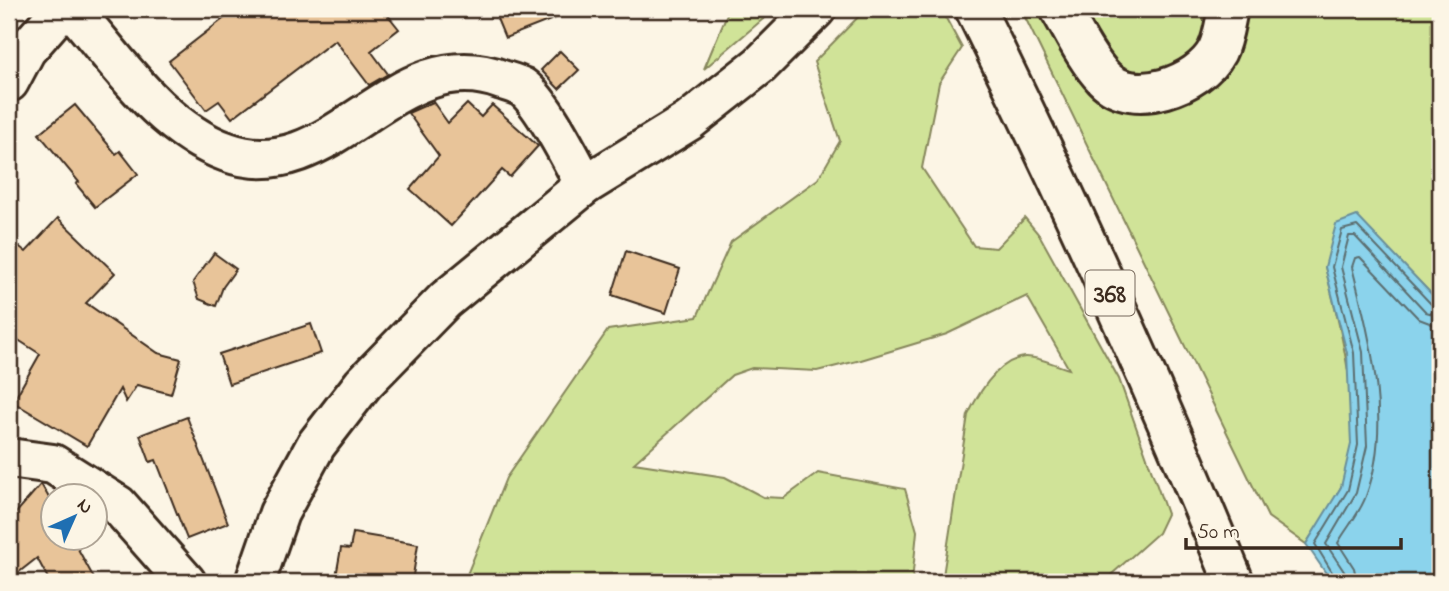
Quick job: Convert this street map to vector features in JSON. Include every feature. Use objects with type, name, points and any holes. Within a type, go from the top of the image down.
[{"type":"main road","points":[[9,82],[26,50],[62,9]]},
{"type":"main road","points":[[72,9],[167,118],[228,152],[266,157],[306,150],[401,89],[447,73],[485,73],[523,88],[559,135],[585,185]]},
{"type":"main road","points":[[255,582],[279,513],[316,445],[363,384],[445,300],[585,185],[689,121],[760,65],[816,9]]},
{"type":"main road","name":"368","points":[[975,9],[1067,196],[1173,432],[1234,582]]},
{"type":"main road","points":[[1060,9],[1105,79],[1128,91],[1145,93],[1188,79],[1205,66],[1217,50],[1228,9]]},
{"type":"main road","points":[[9,458],[53,464],[118,505],[186,582]]},
{"type":"green space","points":[[729,9],[775,9],[704,69]]},
{"type":"green space","points":[[866,9],[941,9],[962,48],[939,83],[922,168],[974,246],[996,248],[1025,218],[1040,236],[1119,379],[1167,514],[1158,533],[1103,582],[942,582],[968,415],[978,397],[990,378],[1015,359],[1036,358],[1069,369],[1027,296],[947,334],[861,360],[817,371],[752,368],[732,375],[634,463],[725,477],[763,497],[784,498],[818,473],[905,489],[917,531],[912,582],[464,582],[506,478],[608,330],[697,317],[731,242],[818,179],[840,141],[814,62]]},
{"type":"green space","points":[[1021,9],[1440,9],[1440,303],[1357,217],[1325,267],[1349,378],[1352,438],[1348,465],[1340,489],[1306,544],[1268,517]]},
{"type":"water","points":[[1357,216],[1440,303],[1440,582],[1332,582],[1306,544],[1341,487],[1351,444],[1347,353],[1325,267],[1336,224]]},
{"type":"building","points":[[236,9],[383,9],[399,29],[371,51],[388,74],[369,85],[335,40],[232,118],[219,101],[206,110],[169,61]]},
{"type":"building","points":[[493,9],[576,9],[576,10],[505,38]]},
{"type":"building","points":[[560,51],[579,70],[559,89],[541,70]]},
{"type":"building","points":[[433,102],[448,123],[467,104],[481,117],[492,105],[538,146],[510,177],[502,170],[451,226],[410,189],[439,156],[408,113]]},
{"type":"building","points":[[75,105],[116,154],[120,151],[138,174],[95,207],[76,184],[79,182],[39,134]]},
{"type":"building","points":[[58,218],[115,273],[86,303],[158,353],[181,359],[171,394],[137,385],[126,402],[120,389],[87,446],[13,402],[40,354],[9,334],[9,238],[26,252]]},
{"type":"building","points":[[626,251],[680,269],[666,313],[612,295]]},
{"type":"building","points":[[214,253],[236,269],[223,287],[216,306],[199,299],[193,282]]},
{"type":"building","points":[[311,324],[321,353],[229,384],[219,354]]},
{"type":"building","points":[[187,417],[228,523],[187,539],[156,460],[150,462],[140,435]]},
{"type":"building","points":[[38,487],[38,552],[80,552],[96,582],[50,582],[37,558],[9,580],[9,521]]},
{"type":"building","points":[[353,533],[418,544],[412,582],[335,582],[341,548],[350,549]]}]
